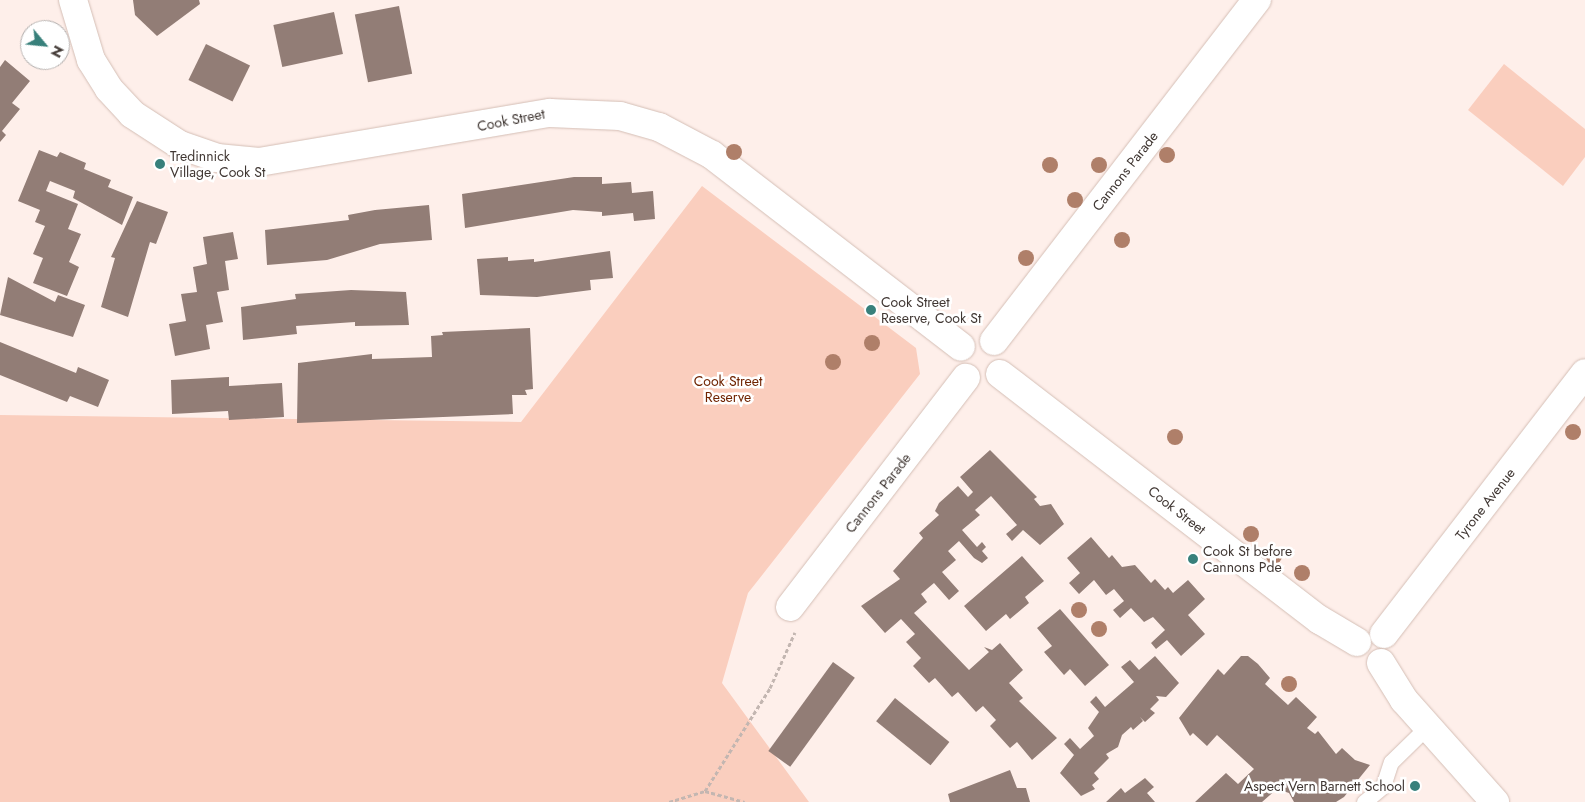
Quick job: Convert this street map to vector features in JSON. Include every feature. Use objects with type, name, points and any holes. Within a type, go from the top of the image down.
[{"type":"street","name":"Cook Street","points":[[73,0],[88,52],[109,89],[132,114],[180,145],[217,158],[259,162],[550,112],[620,116],[659,127],[712,155],[961,347]]},
{"type":"street","name":"Cannons Parade","points":[[994,341],[1256,0]]},
{"type":"street","points":[[975,338],[994,341],[1003,353],[1000,374],[982,384],[966,378],[957,364],[961,347],[975,338]]},
{"type":"street","name":"Tyrone Avenue","points":[[1384,634],[1585,373]]},
{"type":"street","name":"Cook Street","points":[[1000,374],[1320,620],[1357,642]]},
{"type":"street","name":"Cannons Parade","points":[[790,608],[966,378]]},
{"type":"street","points":[[1381,663],[1390,650],[1384,634],[1369,631],[1357,642],[1357,653],[1364,662],[1381,663],[1428,726],[1495,802]]},
{"type":"lane","points":[[1364,802],[1383,786],[1391,762],[1428,726]]},
{"type":"path","points":[[705,791],[770,688],[796,635],[790,608]]},
{"type":"path","points":[[669,802],[705,791],[745,802]]},
{"type":"green space","points":[[1504,64],[1585,129],[1585,157],[1563,186],[1468,110]]},
{"type":"green space","name":"Cook Street Reserve","points":[[702,186],[916,348],[920,374],[748,593],[722,683],[809,802],[0,802],[0,415],[521,422]]},
{"type":"building","points":[[133,0],[199,0],[200,4],[157,36],[135,15]]},
{"type":"building","points":[[399,6],[412,74],[368,82],[355,15]]},
{"type":"building","points":[[334,12],[343,54],[282,67],[273,25]]},
{"type":"building","points":[[206,44],[250,65],[233,101],[188,80]]},
{"type":"building","points":[[5,60],[30,81],[12,103],[20,109],[2,131],[6,135],[0,142],[0,67]]},
{"type":"building","points":[[39,150],[57,157],[60,152],[86,163],[84,169],[111,180],[108,187],[133,197],[122,225],[73,198],[75,191],[50,181],[46,191],[78,204],[68,229],[81,234],[69,262],[79,267],[67,296],[33,283],[43,258],[33,254],[45,226],[35,222],[40,210],[18,201]]},
{"type":"building","points":[[574,177],[602,177],[602,184],[631,182],[632,193],[653,191],[655,219],[634,221],[633,213],[602,216],[602,212],[573,210],[465,228],[462,194]]},
{"type":"building","points":[[137,201],[168,212],[156,244],[150,242],[128,317],[101,307],[115,258],[111,257]]},
{"type":"building","points":[[429,205],[432,240],[380,244],[327,260],[267,265],[265,230],[349,220],[348,215],[375,210]]},
{"type":"building","points":[[233,232],[238,259],[225,261],[229,290],[217,292],[223,322],[206,325],[210,349],[175,356],[169,324],[186,321],[181,294],[197,292],[193,267],[207,264],[203,237]]},
{"type":"building","points":[[610,251],[613,278],[590,280],[591,290],[537,297],[480,295],[477,259],[508,257],[508,261],[534,259],[534,262]]},
{"type":"building","points":[[8,277],[55,302],[58,295],[85,305],[73,337],[0,315]]},
{"type":"building","points":[[351,290],[406,292],[409,325],[355,326],[355,322],[296,326],[297,334],[243,340],[241,307],[296,299],[295,294]]},
{"type":"building","points":[[530,328],[533,389],[525,390],[527,395],[512,395],[513,414],[297,423],[298,363],[372,354],[372,359],[432,357],[431,336],[443,335],[442,332]]},
{"type":"building","points":[[0,342],[76,373],[78,367],[109,380],[98,407],[70,396],[67,402],[0,375]]},
{"type":"building","points":[[229,377],[229,386],[282,383],[284,417],[229,420],[228,411],[172,414],[171,380]]},
{"type":"building","points":[[990,450],[1037,497],[1034,499],[1040,506],[1051,504],[1064,524],[1040,545],[1023,530],[1012,541],[1006,534],[1017,525],[991,496],[975,510],[980,515],[962,530],[977,547],[982,542],[986,547],[982,551],[988,558],[982,563],[974,558],[959,541],[948,551],[956,560],[942,572],[959,591],[949,600],[934,583],[921,594],[927,602],[914,613],[969,670],[989,652],[984,647],[992,650],[1000,643],[1023,670],[1009,683],[1023,698],[1019,701],[1057,738],[1032,760],[1017,742],[1010,748],[990,726],[996,720],[983,706],[976,712],[958,692],[952,697],[935,678],[929,683],[913,666],[921,658],[906,642],[915,634],[901,619],[885,633],[861,606],[900,579],[893,571],[923,538],[919,533],[939,515],[935,511],[939,503],[958,486],[968,497],[973,492],[960,477]]},
{"type":"building","points":[[1091,537],[1109,558],[1112,555],[1122,567],[1135,565],[1151,583],[1155,579],[1165,590],[1168,587],[1173,593],[1188,580],[1205,599],[1188,615],[1205,634],[1181,656],[1167,640],[1156,649],[1151,643],[1165,630],[1153,617],[1144,622],[1131,608],[1120,618],[1113,610],[1124,601],[1114,589],[1106,595],[1094,580],[1079,594],[1069,583],[1080,573],[1067,558]]},
{"type":"building","points":[[1022,556],[1044,581],[1025,597],[1029,603],[1010,619],[1006,614],[986,631],[964,606]]},
{"type":"building","points":[[1060,609],[1109,665],[1085,686],[1070,669],[1064,675],[1044,652],[1052,646],[1037,628]]},
{"type":"building","points":[[1155,656],[1179,683],[1166,697],[1156,696],[1159,700],[1150,709],[1155,713],[1145,722],[1140,717],[1143,721],[1133,730],[1131,727],[1122,735],[1118,747],[1106,754],[1109,758],[1094,773],[1099,779],[1092,785],[1095,789],[1081,796],[1060,773],[1074,755],[1064,744],[1070,738],[1080,749],[1094,736],[1088,728],[1099,712],[1090,702],[1096,696],[1105,707],[1134,682],[1121,667],[1130,660],[1139,670]]},
{"type":"building","points":[[1241,656],[1248,656],[1258,664],[1270,678],[1265,684],[1288,705],[1296,697],[1317,717],[1307,728],[1315,734],[1318,731],[1336,754],[1342,748],[1355,760],[1370,765],[1344,797],[1336,802],[1294,802],[1289,793],[1277,789],[1262,802],[1195,802],[1226,773],[1238,784],[1254,769],[1217,735],[1207,746],[1193,733],[1190,736],[1179,718],[1218,669],[1224,675]]},
{"type":"building","points":[[833,662],[855,678],[790,767],[768,751]]},
{"type":"building","points":[[895,698],[949,742],[931,765],[876,721]]},
{"type":"building","points":[[1010,770],[1017,788],[1026,788],[1030,802],[950,802],[948,794]]},
{"type":"building","points":[[1145,778],[1154,787],[1147,793],[1155,802],[1106,802],[1121,788],[1125,793]]},
{"type":"place","name":"Tredinnick Village, Cook St","points":[[160,164]]},
{"type":"place","name":"Cook Street Reserve, Cook St","points":[[871,310]]},
{"type":"place","name":"Cook St before Cannons Pde","points":[[1193,559]]},
{"type":"place","name":"Aspect Vern Barnett School","points":[[1415,786]]}]
